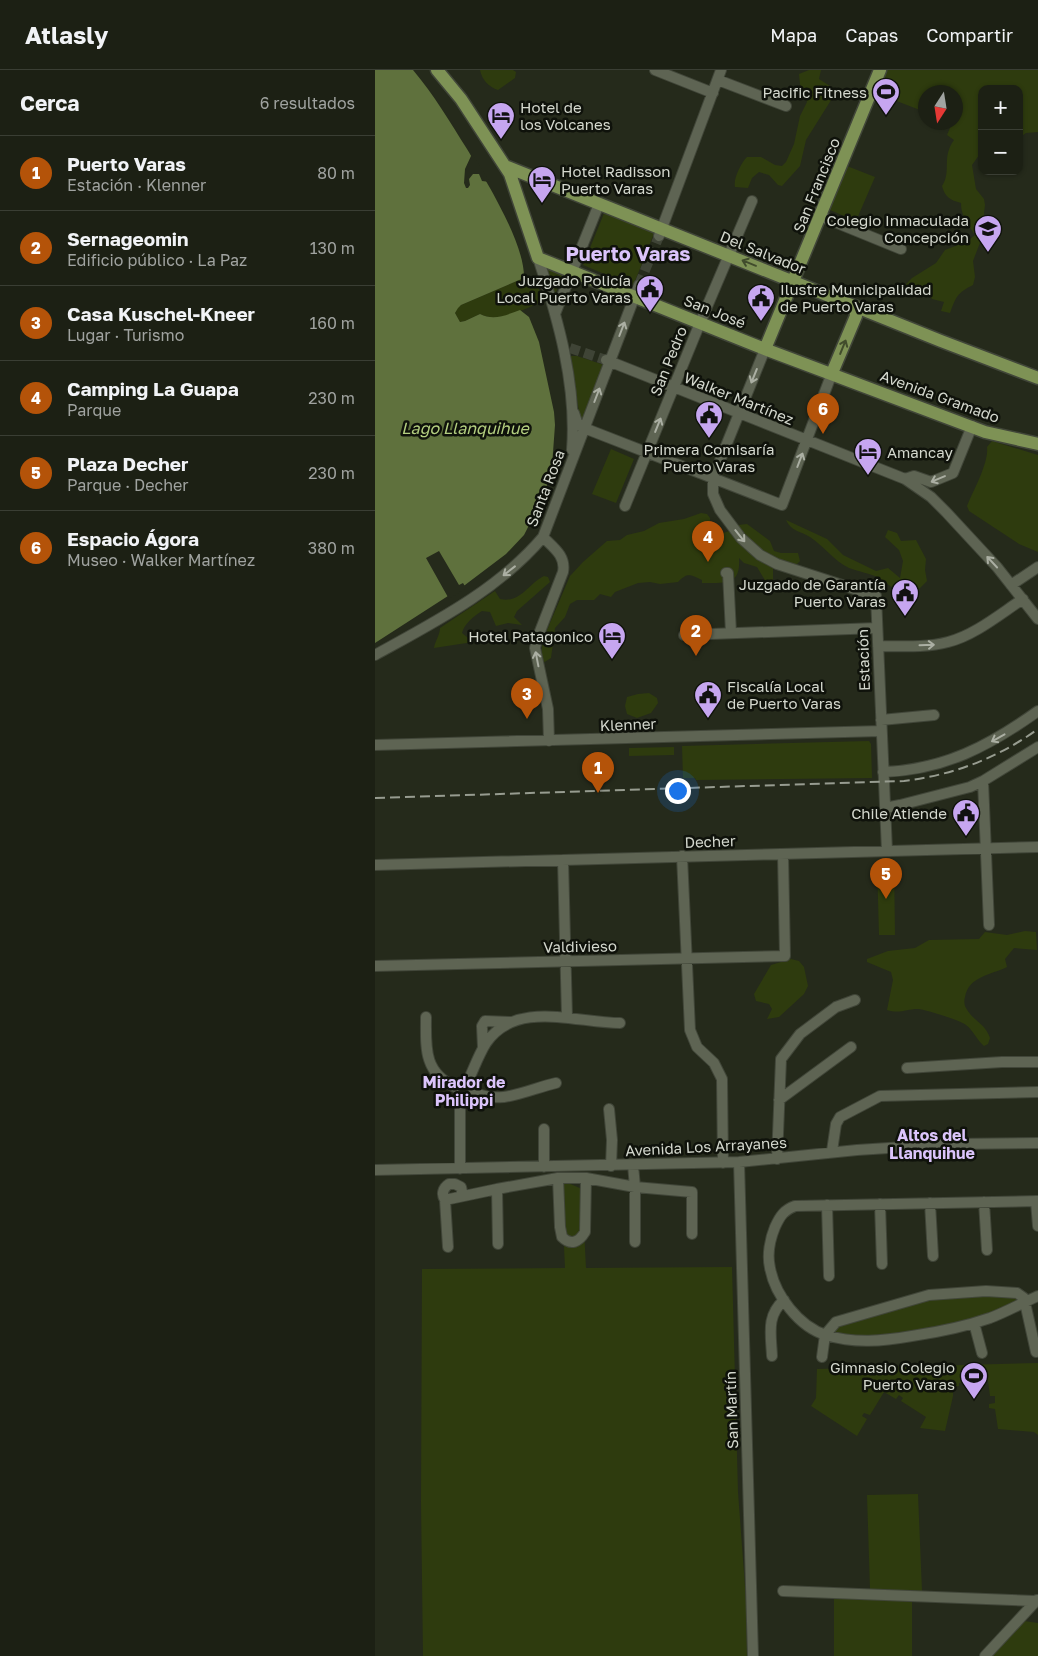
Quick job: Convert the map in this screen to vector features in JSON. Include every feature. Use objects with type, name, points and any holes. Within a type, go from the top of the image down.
[{"type":"main road","points":[[437,70],[461,99],[505,166],[515,185],[537,254]]},
{"type":"main road","name":"San Francisco","points":[[766,346],[880,70]]},
{"type":"main road","name":"Del Salvador","points":[[505,166],[599,204],[660,233],[729,255],[1038,378]]},
{"type":"main road","name":"San José","points":[[537,254],[636,291],[701,320],[832,373]]},
{"type":"main road","points":[[832,373],[854,320],[855,306]]},
{"type":"main road","points":[[854,320],[859,314],[869,312]]},
{"type":"main road","name":"Avenida Gramado","points":[[832,373],[990,433],[1038,444]]},
{"type":"street","points":[[655,70],[713,93]]},
{"type":"street","points":[[660,233],[720,75],[786,106]]},
{"type":"street","name":"San Pedro","points":[[625,506],[752,201]]},
{"type":"street","points":[[555,314],[599,204]]},
{"type":"street","points":[[820,216],[901,249]]},
{"type":"street","points":[[537,254],[566,346],[574,413],[569,468]]},
{"type":"street","name":"Santa Rosa","points":[[375,655],[449,614],[486,590],[525,558],[543,538],[607,361],[636,291]]},
{"type":"street","name":"San Francisco","points":[[713,478],[766,346]]},
{"type":"street","name":"Walker Martínez","points":[[607,361],[905,479],[931,496],[997,567],[1038,620]]},
{"type":"street","points":[[574,413],[577,422],[584,428],[782,506],[832,373]]},
{"type":"street","points":[[905,479],[914,476],[931,482],[953,472],[972,426]]},
{"type":"street","name":"Estación","points":[[713,478],[713,494],[717,505],[741,538],[753,550],[777,564],[876,596],[887,851]]},
{"type":"street","points":[[543,538],[560,554],[563,564],[563,572],[535,648],[548,708],[549,741]]},
{"type":"street","points":[[1011,585],[1038,567]]},
{"type":"street","points":[[726,573],[731,633]]},
{"type":"street","points":[[878,646],[935,645],[949,642],[966,635],[1023,599]]},
{"type":"street","points":[[684,635],[877,628]]},
{"type":"street","points":[[883,772],[924,768],[965,755],[999,738],[1038,711]]},
{"type":"street","name":"Klenner","points":[[375,745],[549,741],[881,725],[934,715]]},
{"type":"street","points":[[885,808],[962,790],[983,782],[1038,748]]},
{"type":"street","points":[[983,782],[989,925]]},
{"type":"street","name":"Decher","points":[[377,864],[1038,847]]},
{"type":"street","name":"Valdivieso","points":[[375,966],[785,956],[783,854]]},
{"type":"street","points":[[682,856],[690,1030],[697,1047],[714,1063],[723,1079],[723,1163]]},
{"type":"street","points":[[563,860],[567,1017]]},
{"type":"street","points":[[777,1158],[781,1059],[800,1034],[836,1006],[855,1000]]},
{"type":"street","points":[[426,1017],[426,1046],[431,1065],[441,1078],[455,1087]]},
{"type":"street","points":[[468,1081],[483,1048],[495,1033],[512,1022],[525,1018],[567,1017],[602,1023],[620,1023]]},
{"type":"street","points":[[483,1048],[482,1026],[485,1022],[512,1022]]},
{"type":"street","points":[[779,1100],[851,1047]]},
{"type":"street","points":[[907,1068],[1002,1062],[1038,1062]]},
{"type":"street","points":[[460,1169],[460,1108],[463,1100],[471,1097],[474,1092],[474,1086],[468,1081],[460,1081],[455,1087],[455,1094],[463,1100]]},
{"type":"street","points":[[474,1092],[484,1097],[505,1098],[556,1083]]},
{"type":"street","points":[[832,1151],[836,1124],[840,1117],[880,1096],[1038,1092]]},
{"type":"street","points":[[609,1108],[612,1140],[611,1166]]},
{"type":"street","points":[[544,1129],[545,1167]]},
{"type":"street","name":"Avenida Los Arrayanes","points":[[375,1170],[723,1163],[832,1151],[951,1144],[1038,1143]]},
{"type":"street","name":"San Martín","points":[[739,1162],[753,1656]]},
{"type":"street","points":[[633,1165],[635,1242]]},
{"type":"street","points":[[558,1178],[562,1237],[569,1242],[575,1242],[581,1239],[585,1232],[586,1178]]},
{"type":"street","points":[[448,1247],[445,1200],[497,1188],[558,1178],[586,1178],[635,1187],[692,1192],[692,1234]]},
{"type":"street","points":[[497,1188],[498,1244]]},
{"type":"street","points":[[1038,1226],[1037,1201],[799,1205],[791,1207],[782,1213],[772,1237],[769,1260],[773,1278],[784,1300],[793,1312],[805,1323],[825,1335],[850,1340],[875,1342],[974,1323],[1038,1296]]},
{"type":"street","points":[[984,1202],[987,1250]]},
{"type":"street","points":[[930,1203],[933,1256]]},
{"type":"street","points":[[880,1204],[882,1264]]},
{"type":"street","points":[[827,1205],[829,1276]]},
{"type":"street","points":[[822,1357],[825,1335],[837,1322],[929,1295],[986,1291],[1017,1293],[1024,1298],[1036,1352]]},
{"type":"street","points":[[771,1356],[771,1320],[776,1307],[784,1300]]},
{"type":"street","points":[[974,1323],[982,1354]]},
{"type":"street","points":[[783,1591],[1037,1600]]},
{"type":"street","points":[[985,1656],[1037,1600]]},
{"type":"shaded area","points":[[480,70],[513,70],[516,72],[515,78],[498,90],[486,83]]},
{"type":"shaded area","points":[[809,70],[821,70],[819,79],[833,88],[833,97],[806,140],[800,166],[782,186],[778,185],[769,175],[759,172],[752,178],[748,188],[735,187],[738,171],[747,157],[761,157],[775,165],[782,166],[786,162],[794,144],[800,116],[807,102],[800,84],[799,74]]},
{"type":"shaded area","points":[[886,70],[1038,70],[1038,132],[1023,135],[1023,85],[978,85],[978,157],[972,165],[976,189],[984,199],[986,227],[973,261],[975,277],[973,285],[963,290],[958,296],[950,313],[941,311],[944,302],[932,299],[927,289],[917,287],[907,293],[906,284],[936,263],[945,250],[966,242],[975,235],[967,224],[961,203],[949,197],[942,186],[946,175],[948,153],[954,140],[947,135],[949,130],[963,130],[963,85],[918,85],[918,109],[876,93]]},
{"type":"shaded area","points":[[847,166],[875,177],[856,221],[830,210]]},
{"type":"shaded area","points":[[605,211],[655,231],[633,286],[583,265]]},
{"type":"shaded area","points":[[546,264],[565,272],[555,294]]},
{"type":"shaded area","points":[[535,277],[543,301],[528,308],[496,317],[480,314],[460,322],[455,313],[461,305],[524,278]]},
{"type":"shaded area","points":[[570,356],[577,356],[604,365],[583,419],[580,418]]},
{"type":"shaded area","points":[[992,441],[1038,455],[1038,552],[1019,544],[969,511],[967,506],[984,467],[987,447]]},
{"type":"shaded area","points":[[611,449],[634,459],[616,503],[592,494]]},
{"type":"shaded area","points":[[701,513],[707,514],[710,518],[710,525],[704,529],[705,534],[712,537],[729,531],[738,525],[747,524],[770,541],[774,551],[798,553],[800,561],[796,565],[773,569],[773,583],[766,582],[757,567],[744,563],[739,558],[737,574],[729,581],[702,583],[702,580],[687,576],[678,582],[660,584],[650,582],[638,583],[615,592],[611,597],[600,594],[594,600],[577,600],[570,604],[565,617],[555,628],[551,658],[543,663],[541,653],[544,637],[570,576],[583,562],[607,541],[620,540],[627,535],[644,531],[659,523],[684,519]]},
{"type":"shaded area","points":[[786,520],[827,539],[843,555],[876,571],[888,568],[900,578],[903,561],[899,550],[885,537],[888,530],[897,533],[901,541],[916,540],[926,559],[927,581],[918,590],[906,589],[905,594],[901,593],[876,576],[844,565],[810,537],[793,529]]},
{"type":"shaded area","points":[[544,576],[548,577],[550,582],[517,611],[514,617],[522,625],[508,623],[496,626],[490,612],[482,611],[467,623],[462,633],[473,642],[434,648],[440,628],[495,591],[500,599],[507,600],[519,596]]},
{"type":"shaded area","points":[[649,693],[657,698],[658,703],[651,713],[637,718],[627,714],[625,706],[627,697]]},
{"type":"shaded area","points":[[869,741],[871,744],[872,778],[696,780],[695,778],[683,778],[682,746]]},
{"type":"shaded area","points":[[674,747],[674,755],[629,756],[629,748]]},
{"type":"shaded area","points":[[877,863],[894,863],[895,935],[879,935]]},
{"type":"shaded area","points":[[1025,931],[1036,932],[1037,950],[1014,948],[1005,959],[1007,967],[981,977],[967,990],[964,1000],[965,1007],[985,1029],[990,1038],[988,1044],[984,1046],[971,1029],[951,1018],[918,1009],[887,1010],[893,980],[891,972],[867,962],[867,959],[888,951],[915,948],[929,940],[979,939],[985,932],[1007,935]]},
{"type":"shaded area","points":[[791,959],[799,961],[804,967],[808,986],[804,994],[779,1017],[767,1019],[772,1009],[769,1004],[756,1001],[754,994],[771,965]]},
{"type":"shaded area","points":[[561,1183],[568,1183],[582,1189],[586,1268],[732,1267],[738,1492],[746,1600],[747,1656],[423,1656],[421,1502],[422,1269],[565,1268]]},
{"type":"shaded area","points":[[986,1293],[1026,1299],[970,1322],[865,1340],[829,1333],[838,1324],[929,1297]]},
{"type":"shaded area","points":[[1038,1363],[1038,1435],[1034,1432],[998,1429],[995,1409],[989,1408],[989,1404],[995,1403],[995,1396],[990,1396],[988,1381],[959,1383],[959,1386],[953,1387],[953,1396],[945,1431],[920,1428],[926,1417],[901,1401],[903,1398],[899,1395],[896,1399],[884,1392],[870,1415],[864,1413],[862,1416],[867,1419],[857,1436],[811,1406],[816,1398],[817,1369]]},
{"type":"shaded area","points":[[918,1494],[922,1591],[870,1589],[867,1495]]},
{"type":"shaded area","points":[[834,1598],[912,1601],[912,1656],[834,1656]]},
{"type":"shaded area","points":[[1024,1621],[1038,1623],[1038,1656],[990,1656]]},
{"type":"water","name":"Lago Llanquihue","points":[[375,70],[413,70],[435,99],[484,177],[503,212],[518,247],[523,264],[524,278],[461,305],[455,313],[460,322],[480,314],[495,317],[520,310],[529,317],[539,342],[555,425],[552,466],[544,496],[524,535],[506,554],[465,585],[375,643]]},
{"type":"pier","points":[[473,155],[490,182],[482,181],[479,174],[473,174],[469,179],[470,185],[466,188],[464,183],[465,169]]},
{"type":"pier","points":[[439,551],[459,585],[463,583],[466,588],[449,599],[426,558]]},
{"type":"tunnel","points":[[639,285],[659,236]]},
{"type":"tunnel","points":[[570,348],[606,360]]},
{"type":"railway","points":[[375,798],[904,781],[957,770],[974,764],[1007,749],[1038,729]]},
{"type":"place","name":"Pacific Fitness","points":[[886,116]]},
{"type":"place","name":"Hotel de los Volcanes","points":[[501,140]]},
{"type":"place","name":"Hotel Radisson Puerto Varas","points":[[542,204]]},
{"type":"place","name":"Colegio Inmaculada Concepción","points":[[988,253]]},
{"type":"place","name":"Juzgado Policía Local Puerto Varas","points":[[650,313]]},
{"type":"place","name":"Ilustre Municipalidad de Puerto Varas","points":[[761,322]]},
{"type":"place","name":"Espacio Ágora","points":[[823,434]]},
{"type":"place","name":"Primera Comisaría Puerto Varas","points":[[709,439]]},
{"type":"place","name":"Amancay","points":[[868,476]]},
{"type":"place","name":"Camping La Guapa","points":[[708,562]]},
{"type":"place","name":"Juzgado de Garantía Puerto Varas","points":[[905,617]]},
{"type":"place","name":"Sernageomin","points":[[696,656]]},
{"type":"place","name":"Hotel Patagonico","points":[[612,660]]},
{"type":"place","name":"Casa Kuschel-Kneer","points":[[527,719]]},
{"type":"place","name":"Fiscalía Local de Puerto Varas","points":[[708,719]]},
{"type":"place","name":"Puerto Varas","points":[[598,793]]},
{"type":"place","name":"Chile Atiende","points":[[966,837]]},
{"type":"place","name":"Plaza Decher","points":[[886,899]]},
{"type":"place","name":"Gimnasio Colegio Puerto Varas","points":[[974,1400]]},
{"type":"district","name":"Puerto Varas","points":[[628,253]]},
{"type":"district","name":"Mirador de Philippi","points":[[464,1091]]},
{"type":"district","name":"Altos del Llanquihue","points":[[932,1144]]}]
